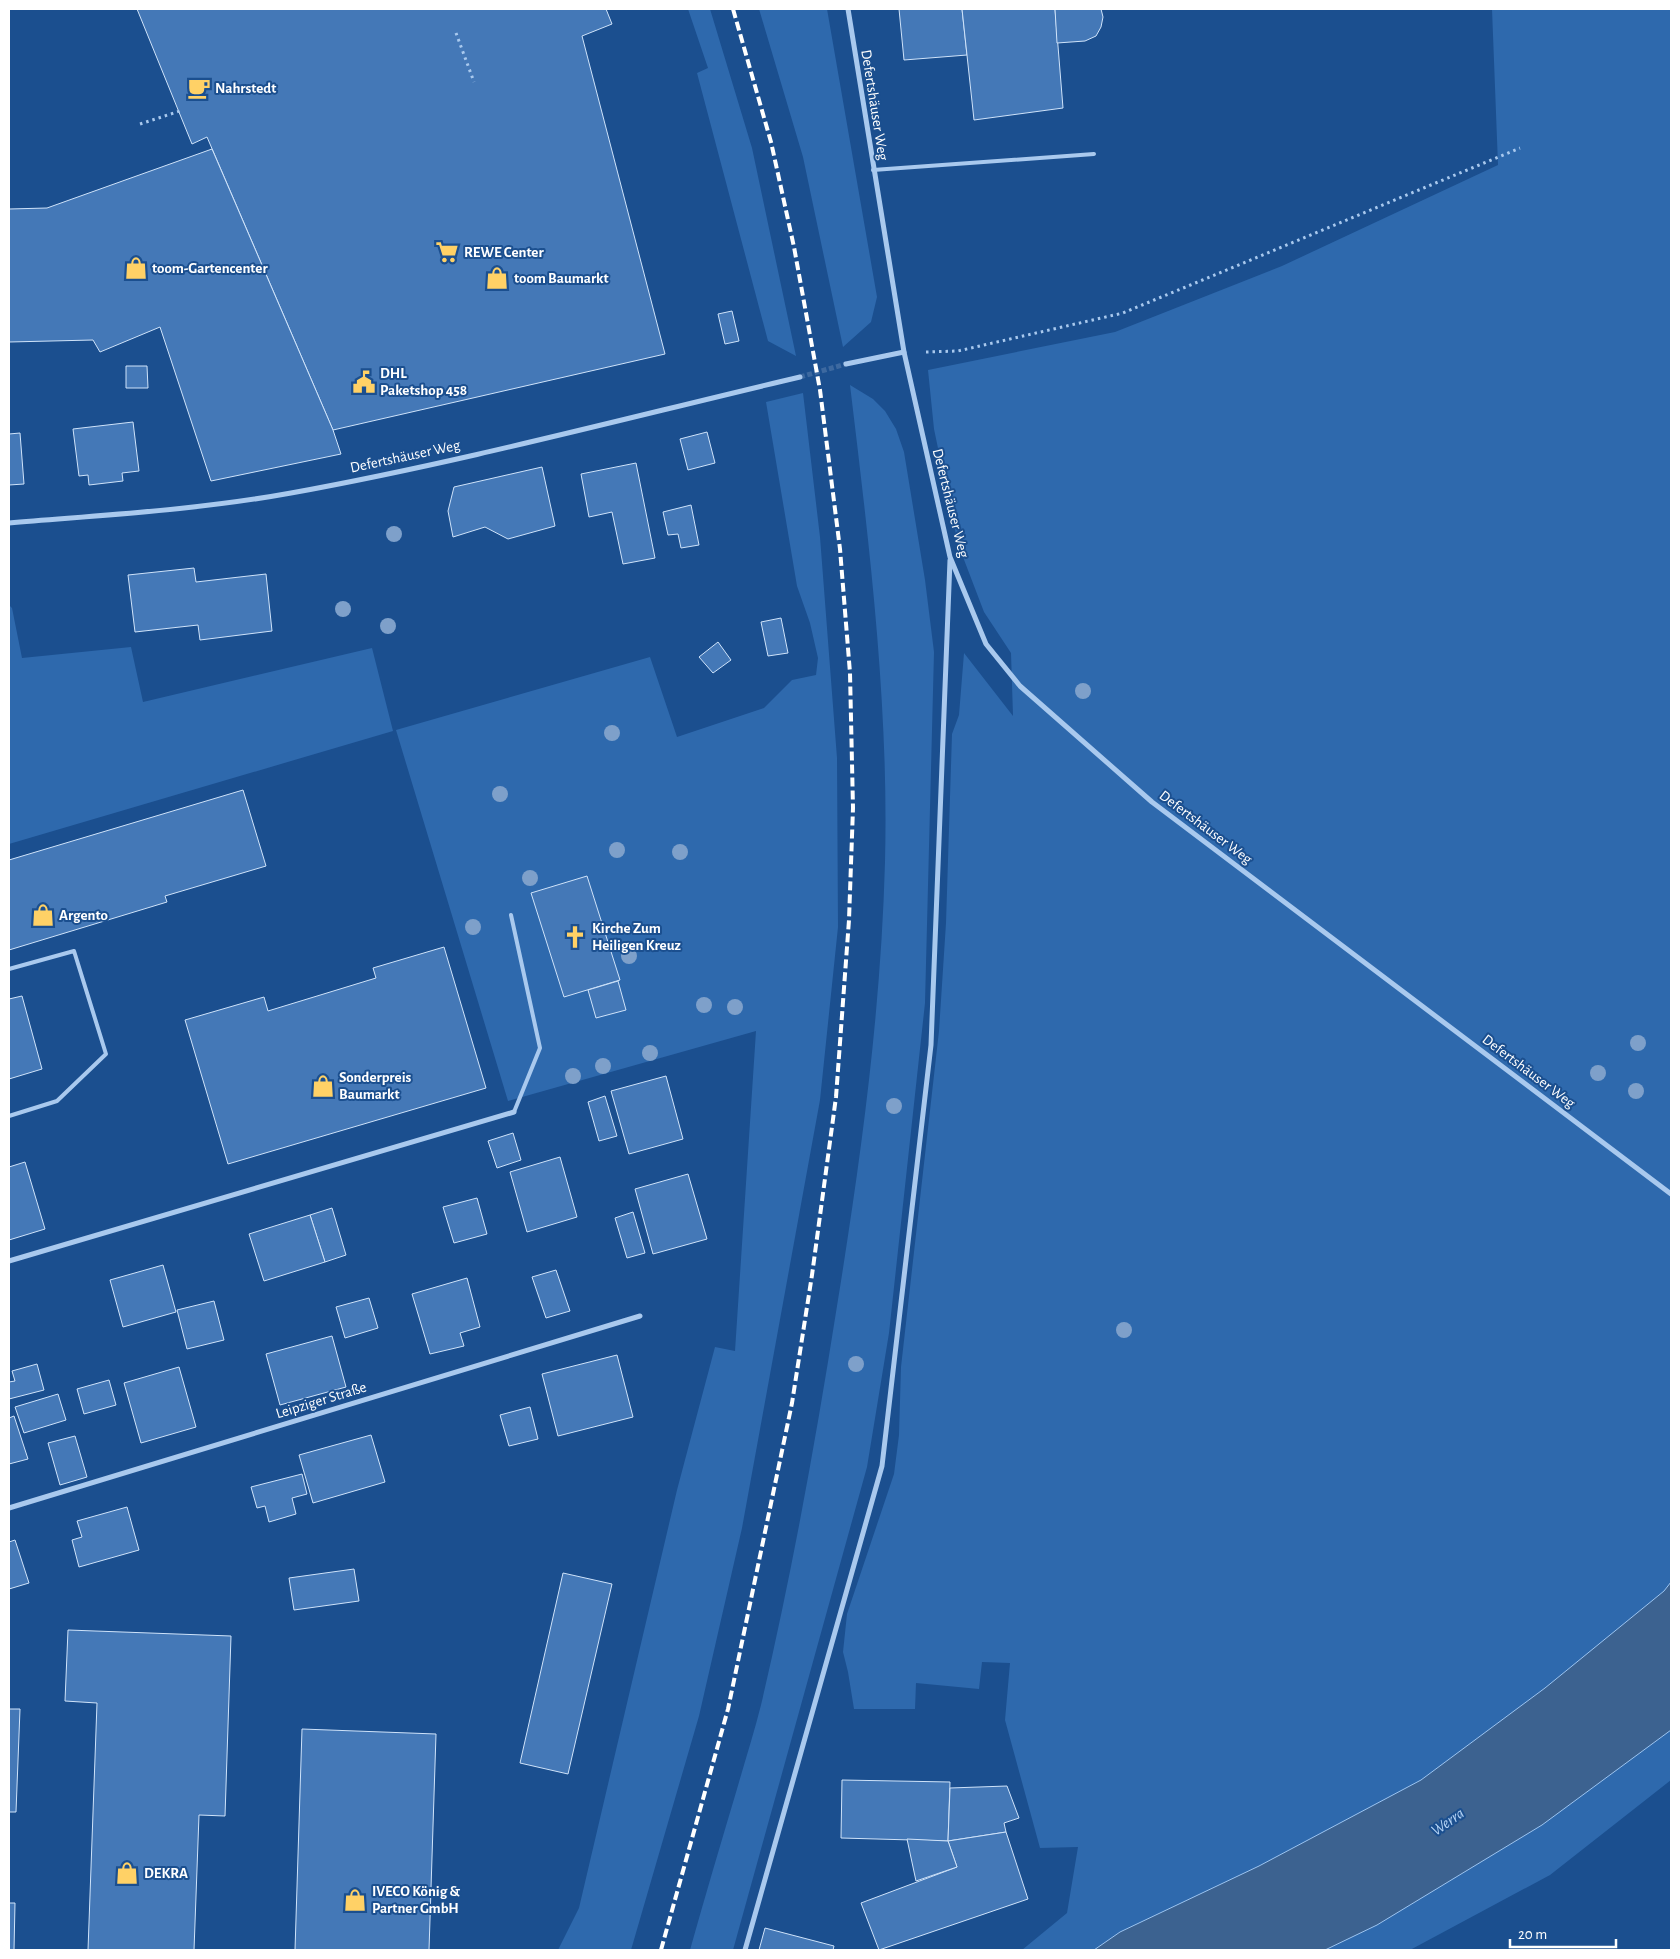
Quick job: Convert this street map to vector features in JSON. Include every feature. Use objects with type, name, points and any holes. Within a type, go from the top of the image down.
[{"type":"street","name":"Defertshäuser Weg","points":[[848,9],[904,352],[950,557],[986,644],[1020,686],[1145,796],[1671,1194]]},
{"type":"street","points":[[846,364],[904,352]]},
{"type":"street","name":"Defertshäuser Weg","points":[[9,523],[150,511],[289,493],[525,444],[800,377]]},
{"type":"street","points":[[745,1950],[882,1466],[932,1045],[950,557]]},
{"type":"street","points":[[9,1261],[514,1112]]},
{"type":"street","name":"Leipziger Straße","points":[[9,1508],[640,1316]]},
{"type":"lane","points":[[873,170],[1094,154]]},
{"type":"lane","points":[[511,915],[540,1048],[514,1112]]},
{"type":"lane","points":[[9,969],[74,952],[106,1054],[57,1101],[9,1116]]},
{"type":"path","points":[[456,33],[474,82]]},
{"type":"path","points":[[140,124],[180,112]]},
{"type":"path","points":[[904,352],[958,351],[1123,313],[1520,148]]},
{"type":"shaded area","points":[[688,9],[710,9],[752,148],[796,356],[768,341],[697,73],[708,68]]},
{"type":"shaded area","points":[[759,9],[827,9],[877,297],[871,322],[843,347],[803,157]]},
{"type":"shaded area","points":[[1492,9],[1671,9],[1671,1780],[1550,1875],[1410,1950],[1022,1950],[1067,1913],[1078,1847],[1040,1848],[1005,1720],[1010,1663],[982,1662],[979,1689],[916,1683],[915,1709],[854,1709],[843,1652],[847,1614],[894,1474],[899,1435],[901,1367],[939,1031],[946,923],[952,734],[959,715],[964,653],[1013,716],[1011,653],[984,612],[958,544],[934,429],[928,370],[1115,332],[1282,266],[1498,165]]},
{"type":"shaded area","points":[[850,385],[873,399],[885,411],[896,429],[904,452],[925,580],[934,652],[925,1003],[889,1333],[867,1467],[733,1950],[690,1950],[758,1716],[803,1506],[846,1251],[862,1140],[874,1029],[883,918],[885,862],[884,743],[876,623]]},
{"type":"shaded area","points":[[803,393],[820,537],[837,758],[838,927],[820,1100],[742,1528],[699,1716],[631,1950],[558,1950],[579,1908],[677,1490],[715,1347],[735,1351],[756,1031],[508,1101],[396,730],[650,657],[677,737],[764,708],[792,680],[816,675],[818,658],[810,623],[797,586],[766,402]]},
{"type":"shaded area","points":[[9,605],[12,608],[22,658],[131,647],[143,702],[372,648],[393,731],[9,844]]},
{"type":"water","name":"Werra","points":[[1671,1582],[1671,1730],[1542,1825],[1377,1925],[1325,1950],[1094,1950],[1120,1932],[1259,1866],[1421,1780],[1545,1688],[1664,1591]]},
{"type":"building","name":"REWE Center","points":[[137,9],[606,9],[612,24],[582,36],[665,354],[333,430],[207,137],[192,144]]},
{"type":"building","points":[[899,9],[962,9],[967,55],[904,60]]},
{"type":"building","points":[[962,9],[1055,9],[1063,108],[974,120]]},
{"type":"building","points":[[1055,9],[1101,9],[1103,17],[1101,27],[1096,36],[1085,41],[1057,43]]},
{"type":"building","name":"toom-Gartencenter","points":[[212,149],[333,430],[341,454],[211,481],[160,327],[100,352],[93,340],[9,342],[9,209],[47,208]]},
{"type":"building","points":[[732,311],[739,341],[725,344],[718,314]]},
{"type":"building","points":[[126,366],[147,366],[148,388],[126,388]]},
{"type":"building","points":[[133,422],[139,471],[122,473],[123,481],[89,485],[88,475],[79,476],[73,429]]},
{"type":"building","points":[[707,432],[715,463],[688,470],[680,439]]},
{"type":"building","points":[[20,433],[24,484],[9,485],[9,434]]},
{"type":"building","points":[[636,463],[655,558],[623,564],[612,512],[589,517],[581,474]]},
{"type":"building","points":[[542,467],[555,526],[508,539],[485,527],[453,537],[448,511],[454,487]]},
{"type":"building","points":[[691,505],[699,545],[681,548],[678,534],[668,535],[663,512]]},
{"type":"building","points":[[194,568],[196,582],[266,574],[272,631],[200,640],[198,625],[135,632],[128,575]]},
{"type":"building","points":[[781,618],[788,653],[768,656],[761,622]]},
{"type":"building","points":[[718,642],[731,660],[713,673],[699,657]]},
{"type":"building","points":[[243,790],[266,866],[165,896],[167,902],[9,950],[9,860]]},
{"type":"building","name":"Kirche Zum Heiligen Kreuz","points":[[587,876],[620,980],[564,997],[531,893]]},
{"type":"building","points":[[444,947],[486,1088],[228,1164],[185,1020],[264,997],[268,1011],[376,978],[373,968]]},
{"type":"building","points":[[618,981],[626,1010],[596,1018],[588,990]]},
{"type":"building","points":[[22,996],[42,1069],[9,1079],[9,999]]},
{"type":"building","points":[[666,1076],[683,1139],[629,1154],[611,1091]]},
{"type":"building","points":[[605,1096],[617,1136],[599,1141],[588,1102]]},
{"type":"building","points":[[513,1133],[521,1160],[497,1168],[488,1141]]},
{"type":"building","points":[[560,1157],[577,1217],[527,1232],[510,1172]]},
{"type":"building","points":[[25,1162],[45,1229],[9,1240],[9,1167]]},
{"type":"building","points":[[688,1174],[707,1239],[653,1254],[635,1189]]},
{"type":"building","points":[[477,1198],[487,1234],[454,1243],[443,1207]]},
{"type":"building","points":[[332,1208],[346,1255],[325,1262],[310,1215]]},
{"type":"building","points":[[633,1212],[645,1253],[627,1258],[615,1218]]},
{"type":"building","points":[[310,1215],[325,1262],[264,1281],[249,1234]]},
{"type":"building","points":[[163,1265],[176,1312],[123,1327],[110,1280]]},
{"type":"building","points":[[556,1270],[570,1311],[546,1318],[532,1277]]},
{"type":"building","points":[[467,1278],[480,1327],[460,1333],[464,1346],[430,1354],[412,1294]]},
{"type":"building","points":[[369,1298],[378,1328],[345,1338],[336,1307]]},
{"type":"building","points":[[214,1301],[224,1340],[187,1349],[177,1310]]},
{"type":"building","points":[[332,1336],[346,1387],[280,1405],[266,1354]]},
{"type":"building","points":[[617,1355],[633,1417],[558,1436],[542,1374]]},
{"type":"building","points":[[37,1364],[44,1390],[9,1399],[9,1382],[15,1381],[12,1371]]},
{"type":"building","points":[[179,1367],[196,1427],[141,1443],[124,1383]]},
{"type":"building","points":[[109,1380],[116,1405],[84,1414],[77,1389]]},
{"type":"building","points":[[58,1394],[66,1420],[24,1433],[15,1407]]},
{"type":"building","points":[[530,1407],[538,1439],[509,1446],[500,1415]]},
{"type":"building","points":[[14,1416],[28,1459],[9,1464],[9,1418]]},
{"type":"building","points":[[371,1435],[385,1482],[313,1503],[299,1455]]},
{"type":"building","points":[[75,1436],[87,1477],[60,1485],[48,1443]]},
{"type":"building","points":[[302,1474],[307,1494],[292,1498],[296,1514],[269,1522],[265,1506],[257,1508],[251,1487]]},
{"type":"building","points":[[127,1507],[139,1550],[79,1567],[72,1540],[82,1537],[77,1521]]},
{"type":"building","points":[[15,1540],[29,1583],[9,1589],[9,1542]]},
{"type":"building","points":[[354,1569],[359,1601],[294,1610],[289,1578]]},
{"type":"building","points":[[563,1573],[612,1584],[568,1774],[520,1763]]},
{"type":"building","points":[[68,1630],[231,1636],[225,1816],[199,1815],[194,1950],[88,1950],[97,1703],[65,1701]]},
{"type":"building","points":[[9,1709],[20,1709],[16,1812],[9,1812]]},
{"type":"building","points":[[302,1729],[436,1734],[429,1950],[295,1950]]},
{"type":"building","points":[[842,1780],[950,1782],[948,1841],[841,1838]]},
{"type":"building","points":[[1007,1786],[1019,1818],[1004,1823],[1006,1832],[948,1841],[950,1788]]},
{"type":"building","points":[[1006,1832],[1028,1899],[879,1950],[861,1903],[957,1867],[948,1841]]},
{"type":"building","points":[[907,1839],[948,1841],[957,1867],[916,1881]]},
{"type":"building","points":[[9,1903],[15,1903],[14,1950],[9,1950]]},
{"type":"building","points":[[765,1928],[834,1946],[833,1950],[759,1950]]},
{"type":"tunnel","points":[[800,377],[846,364]]},
{"type":"railway","points":[[661,1950],[728,1709],[792,1403],[812,1275],[836,1097],[849,920],[853,808],[850,673],[840,549],[820,390],[794,247],[771,142],[733,9]]},
{"type":"place","name":"Nahrstedt","points":[[199,88]]},
{"type":"place","name":"REWE Center","points":[[447,252]]},
{"type":"place","name":"toom-Gartencenter","points":[[136,268]]},
{"type":"place","name":"toom Baumarkt","points":[[497,278]]},
{"type":"place","name":"DHL Paketshop 458","points":[[364,382]]},
{"type":"place","name":"Argento","points":[[43,915]]},
{"type":"place","name":"Kirche Zum Heiligen Kreuz","points":[[575,937]]},
{"type":"place","name":"Sonderpreis Baumarkt","points":[[323,1086]]},
{"type":"place","name":"DEKRA","points":[[127,1873]]},
{"type":"place","name":"IVECO König & Partner GmbH","points":[[355,1900]]}]
